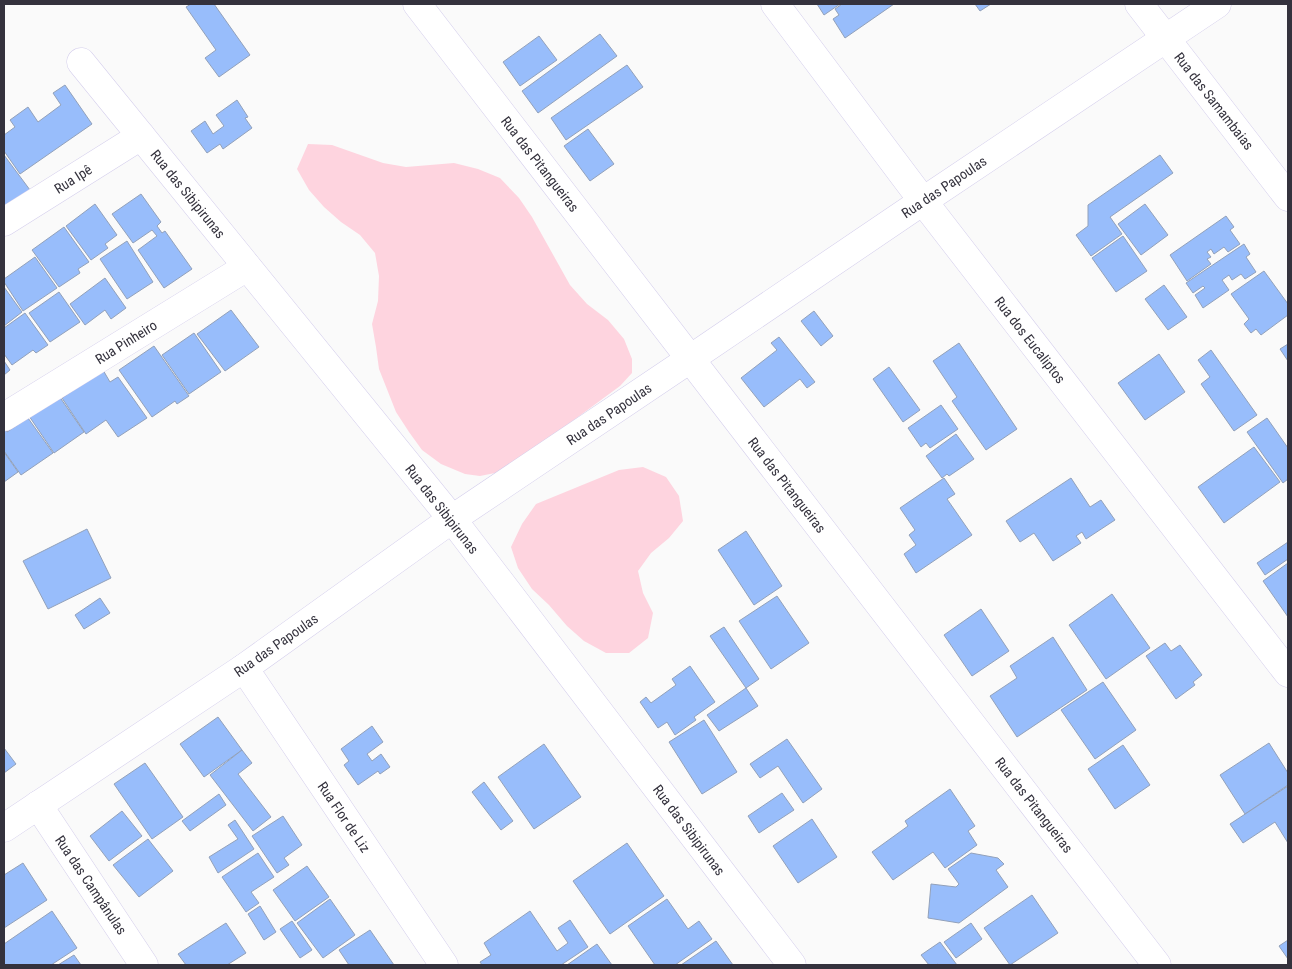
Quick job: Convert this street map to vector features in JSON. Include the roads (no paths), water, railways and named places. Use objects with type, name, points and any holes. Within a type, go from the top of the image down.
[{"type":"street","name":"Rua das Pitangueiras","points":[[417,4],[1157,965]]},
{"type":"street","name":"Rua dos Eucaliptos","points":[[775,4],[923,201],[1288,673]]},
{"type":"street","name":"Rua das Samambaias","points":[[1139,4],[1288,197]]},
{"type":"street","name":"Rua das Papoulas","points":[[4,828],[244,668],[452,519],[1217,4]]},
{"type":"street","name":"Rua das Sibipirunas","points":[[81,62],[452,519],[792,965]]},
{"type":"street","name":"Rua Ipê","points":[[4,222],[141,136]]},
{"type":"street","name":"Rua Pinheiro","points":[[4,417],[247,267]]},
{"type":"street","name":"Rua Flor de Liz","points":[[244,668],[444,965]]},
{"type":"street","name":"Rua das Campânulas","points":[[38,805],[144,965]]}]
